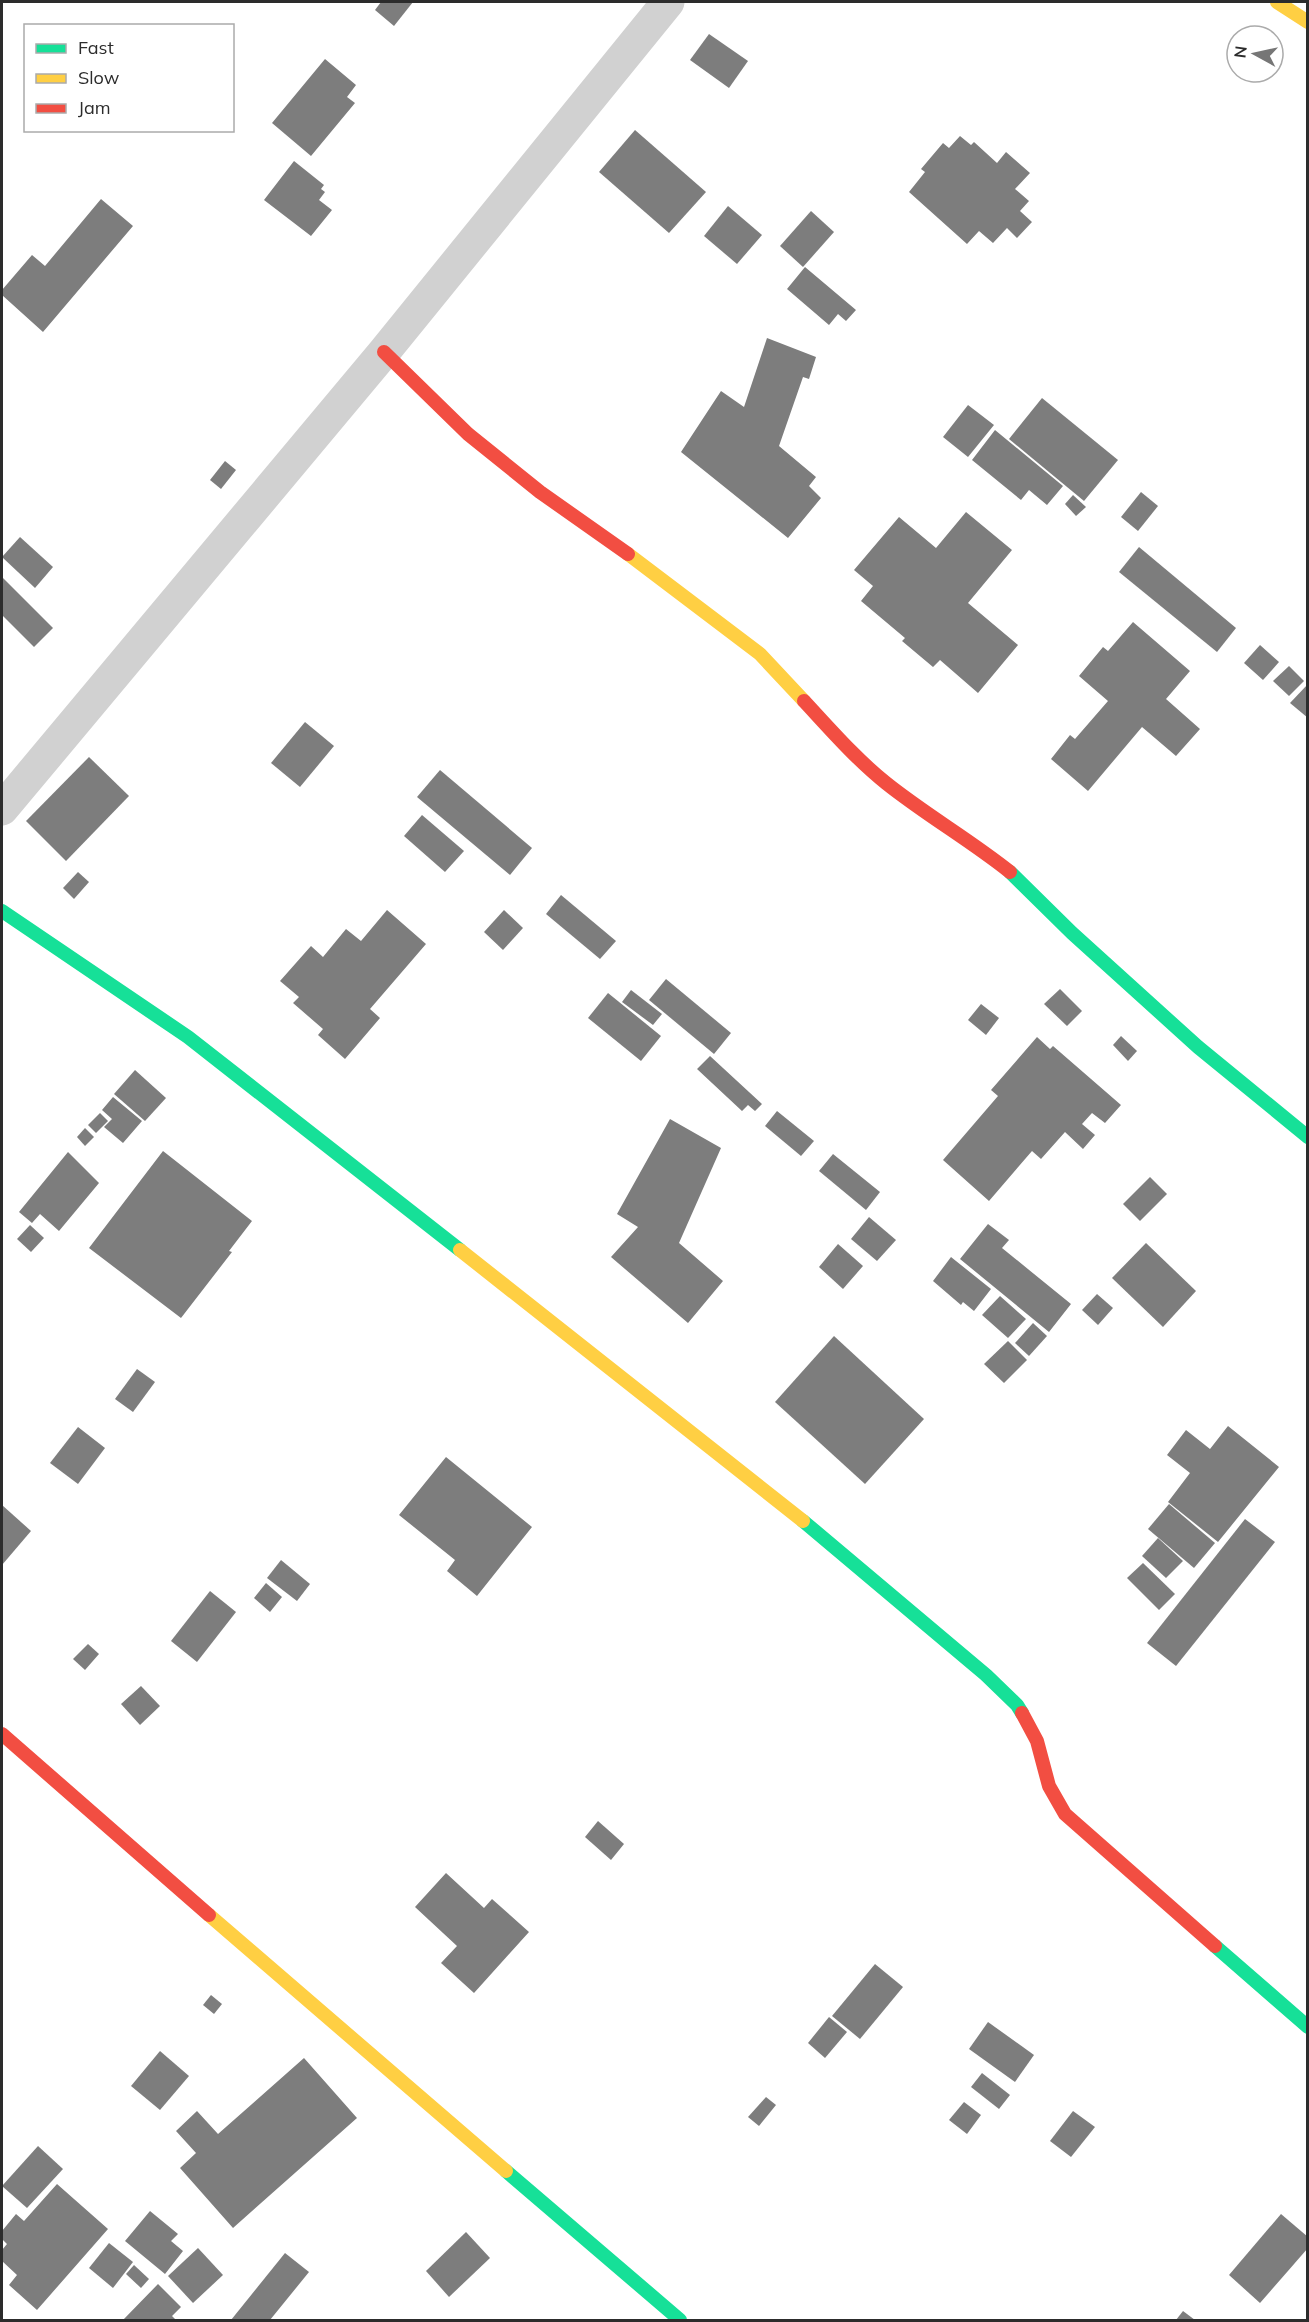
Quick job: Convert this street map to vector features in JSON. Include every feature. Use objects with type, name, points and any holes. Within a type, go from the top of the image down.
[{"type":"street","points":[[2,809],[384,352],[668,2]]},
{"type":"street","points":[[1277,2],[1308,22]]},
{"type":"street","points":[[384,352],[468,434],[540,492],[647,567],[760,654],[848,748],[884,782],[927,814],[975,844],[1017,878],[1072,933],[1190,1039],[1308,1137]]},
{"type":"street","points":[[2,911],[188,1037],[752,1479],[986,1675],[1017,1705],[1038,1741],[1049,1786],[1065,1815],[1308,2027]]},
{"type":"street","points":[[2,1734],[77,1802],[680,2320]]},
{"type":"building","points":[[381,2],[413,2],[394,26],[375,10]]},
{"type":"building","points":[[709,34],[748,61],[729,88],[690,60]]},
{"type":"building","points":[[325,59],[356,85],[347,97],[355,103],[311,156],[272,123]]},
{"type":"building","points":[[635,130],[706,192],[669,233],[599,172]]},
{"type":"building","points":[[960,136],[971,145],[974,142],[997,163],[1006,152],[1030,173],[1015,189],[1029,201],[1020,211],[1032,222],[1017,238],[1007,228],[993,243],[979,231],[967,244],[909,192],[925,172],[921,169],[943,143],[949,148]]},
{"type":"building","points":[[294,161],[324,185],[321,189],[325,192],[319,200],[332,210],[311,236],[264,200]]},
{"type":"building","points":[[101,199],[133,226],[43,332],[2,295],[2,290],[32,255],[45,266]]},
{"type":"building","points":[[728,206],[762,235],[737,264],[704,236]]},
{"type":"building","points":[[811,211],[834,232],[803,267],[780,246]]},
{"type":"building","points":[[805,267],[856,310],[846,321],[838,314],[829,325],[787,289]]},
{"type":"building","points":[[767,338],[816,357],[809,379],[803,377],[779,446],[816,477],[809,486],[821,498],[788,538],[681,452],[721,391],[744,407]]},
{"type":"building","points":[[1042,398],[1118,460],[1084,501],[1009,439]]},
{"type":"building","points":[[968,405],[994,425],[968,457],[943,437]]},
{"type":"building","points":[[995,430],[1063,486],[1047,505],[1029,490],[1021,500],[972,460]]},
{"type":"building","points":[[225,461],[236,470],[221,489],[210,480]]},
{"type":"building","points":[[1141,492],[1158,506],[1138,531],[1121,517]]},
{"type":"building","points":[[1073,495],[1086,507],[1076,516],[1065,504]]},
{"type":"building","points":[[966,512],[1012,550],[968,603],[1018,645],[978,693],[940,660],[933,667],[902,641],[905,638],[861,601],[873,586],[854,570],[899,517],[936,548]]},
{"type":"building","points":[[20,537],[53,567],[35,588],[2,557]]},
{"type":"building","points":[[1139,547],[1236,628],[1217,652],[1119,572]]},
{"type":"building","points":[[2,577],[53,628],[34,647],[2,615]]},
{"type":"building","points":[[1133,622],[1190,671],[1166,699],[1200,729],[1176,756],[1142,727],[1088,791],[1051,759],[1070,735],[1075,739],[1108,701],[1079,676],[1103,647],[1108,651]]},
{"type":"building","points":[[1260,645],[1279,662],[1263,680],[1244,663]]},
{"type":"building","points":[[1289,666],[1304,681],[1289,696],[1273,681]]},
{"type":"building","points":[[1308,684],[1308,718],[1290,703]]},
{"type":"building","points":[[305,722],[334,746],[300,787],[271,763]]},
{"type":"building","points":[[89,757],[129,796],[66,861],[26,821]]},
{"type":"building","points":[[440,770],[532,848],[510,875],[417,797]]},
{"type":"building","points":[[422,815],[464,851],[445,872],[404,836]]},
{"type":"building","points":[[78,872],[89,882],[74,899],[63,888]]},
{"type":"building","points":[[561,895],[616,941],[600,959],[546,914]]},
{"type":"building","points":[[387,910],[426,944],[370,1009],[380,1018],[345,1059],[318,1035],[323,1029],[293,1003],[299,997],[280,981],[311,946],[323,957],[346,929],[361,941]]},
{"type":"building","points":[[504,910],[523,928],[503,950],[484,932]]},
{"type":"building","points":[[666,979],[731,1033],[714,1054],[649,1000]]},
{"type":"building","points":[[1060,989],[1082,1011],[1067,1026],[1044,1004]]},
{"type":"building","points":[[631,990],[662,1014],[653,1025],[622,1002]]},
{"type":"building","points":[[608,993],[661,1036],[641,1061],[588,1018]]},
{"type":"building","points":[[981,1004],[999,1018],[986,1035],[968,1020]]},
{"type":"building","points":[[1121,1036],[1137,1051],[1128,1061],[1113,1045]]},
{"type":"building","points":[[1037,1037],[1050,1049],[1053,1046],[1121,1105],[1105,1123],[1092,1113],[1082,1124],[1095,1135],[1083,1149],[1065,1132],[1041,1159],[1032,1151],[989,1201],[943,1160],[998,1096],[991,1090]]},
{"type":"building","points":[[710,1056],[762,1104],[755,1111],[748,1105],[742,1111],[697,1069]]},
{"type":"building","points":[[135,1070],[166,1098],[145,1121],[114,1094]]},
{"type":"building","points":[[113,1097],[142,1121],[123,1143],[104,1127],[112,1119],[102,1110]]},
{"type":"building","points":[[777,1111],[814,1141],[801,1156],[765,1126]]},
{"type":"building","points":[[100,1113],[108,1121],[96,1133],[88,1125]]},
{"type":"building","points":[[670,1119],[721,1148],[679,1243],[723,1281],[688,1323],[611,1257],[638,1227],[617,1214]]},
{"type":"building","points":[[85,1128],[94,1137],[85,1146],[77,1137]]},
{"type":"building","points":[[163,1151],[252,1221],[229,1251],[232,1252],[181,1318],[89,1248]]},
{"type":"building","points":[[68,1152],[99,1183],[59,1231],[40,1214],[32,1223],[19,1212]]},
{"type":"building","points":[[833,1154],[880,1192],[866,1210],[819,1171]]},
{"type":"building","points":[[1150,1177],[1167,1194],[1140,1221],[1123,1204]]},
{"type":"building","points":[[869,1217],[896,1240],[877,1261],[851,1239]]},
{"type":"building","points":[[988,1224],[1009,1240],[1002,1248],[1071,1304],[1049,1332],[960,1259]]},
{"type":"building","points":[[30,1225],[44,1238],[31,1252],[17,1239]]},
{"type":"building","points":[[1146,1243],[1196,1291],[1163,1327],[1112,1278]]},
{"type":"building","points":[[838,1244],[863,1266],[843,1289],[819,1267]]},
{"type":"building","points":[[951,1257],[991,1289],[974,1311],[963,1302],[961,1305],[933,1281]]},
{"type":"building","points":[[1097,1294],[1113,1308],[1098,1325],[1082,1310]]},
{"type":"building","points":[[1000,1296],[1026,1319],[1008,1338],[982,1315]]},
{"type":"building","points":[[1033,1323],[1047,1336],[1029,1356],[1015,1343]]},
{"type":"building","points":[[834,1336],[924,1419],[865,1484],[775,1402]]},
{"type":"building","points":[[1008,1341],[1027,1360],[1004,1383],[984,1364]]},
{"type":"building","points":[[137,1369],[155,1382],[133,1412],[115,1399]]},
{"type":"building","points":[[1228,1426],[1279,1467],[1218,1542],[1168,1502],[1190,1473],[1167,1455],[1186,1430],[1210,1449]]},
{"type":"building","points":[[78,1427],[105,1448],[78,1484],[50,1463]]},
{"type":"building","points":[[446,1457],[532,1527],[477,1596],[447,1571],[455,1560],[399,1515]]},
{"type":"building","points":[[1169,1504],[1215,1543],[1194,1568],[1148,1529]]},
{"type":"building","points":[[2,1505],[31,1531],[2,1565]]},
{"type":"building","points":[[1245,1519],[1275,1542],[1176,1666],[1147,1643]]},
{"type":"building","points":[[1158,1538],[1183,1561],[1166,1578],[1142,1556]]},
{"type":"building","points":[[281,1560],[310,1584],[297,1601],[267,1578]]},
{"type":"building","points":[[1143,1563],[1175,1594],[1159,1610],[1127,1578]]},
{"type":"building","points":[[266,1583],[282,1597],[270,1612],[254,1598]]},
{"type":"building","points":[[210,1591],[236,1612],[197,1662],[171,1641]]},
{"type":"building","points":[[88,1644],[99,1654],[85,1670],[73,1659]]},
{"type":"building","points":[[141,1686],[160,1706],[140,1725],[121,1704]]},
{"type":"building","points":[[598,1821],[624,1844],[611,1860],[585,1837]]},
{"type":"building","points":[[446,1873],[484,1908],[492,1899],[529,1932],[474,1993],[441,1963],[457,1946],[415,1907]]},
{"type":"building","points":[[875,1964],[903,1987],[860,2039],[832,2016]]},
{"type":"building","points":[[211,1995],[222,2004],[214,2014],[203,2005]]},
{"type":"building","points":[[829,2017],[847,2032],[825,2058],[808,2043]]},
{"type":"building","points":[[988,2022],[1034,2055],[1015,2082],[969,2049]]},
{"type":"building","points":[[160,2051],[189,2076],[160,2110],[131,2086]]},
{"type":"building","points":[[304,2058],[357,2118],[233,2228],[180,2168],[196,2153],[176,2131],[197,2111],[218,2134]]},
{"type":"building","points":[[982,2073],[1010,2095],[999,2109],[971,2087]]},
{"type":"building","points":[[766,2097],[776,2105],[759,2126],[748,2117]]},
{"type":"building","points":[[964,2102],[981,2115],[967,2134],[949,2120]]},
{"type":"building","points":[[1073,2111],[1095,2127],[1071,2157],[1050,2141]]},
{"type":"building","points":[[38,2146],[63,2169],[27,2208],[2,2186]]},
{"type":"building","points":[[57,2184],[108,2229],[37,2310],[9,2285],[17,2275],[2,2261],[2,2250],[7,2244],[2,2239],[2,2231],[16,2214],[24,2221]]},
{"type":"building","points":[[150,2211],[178,2234],[171,2241],[183,2251],[165,2274],[125,2241]]},
{"type":"building","points":[[1281,2214],[1308,2237],[1308,2248],[1260,2303],[1229,2275]]},
{"type":"building","points":[[466,2232],[490,2258],[449,2297],[426,2271]]},
{"type":"building","points":[[109,2243],[133,2262],[113,2288],[89,2268]]},
{"type":"building","points":[[198,2248],[223,2275],[193,2303],[168,2276]]},
{"type":"building","points":[[285,2253],[309,2272],[270,2320],[231,2320]]},
{"type":"building","points":[[134,2265],[149,2279],[141,2288],[126,2274]]},
{"type":"building","points":[[158,2284],[181,2307],[172,2316],[176,2320],[123,2320]]},
{"type":"building","points":[[1183,2311],[1195,2320],[1176,2320]]},
{"type":"traffic: fast","points":[[1010,872],[1072,933],[1198,1047],[1308,1137]]},
{"type":"traffic: fast","points":[[2,911],[188,1037],[460,1250]]},
{"type":"traffic: fast","points":[[803,1521],[986,1675],[1017,1705],[1022,1713]]},
{"type":"traffic: fast","points":[[1215,1946],[1308,2027]]},
{"type":"traffic: fast","points":[[506,2171],[680,2320]]},
{"type":"traffic: slow","points":[[1277,2],[1308,22]]},
{"type":"traffic: slow","points":[[628,554],[760,654],[804,701]]},
{"type":"traffic: slow","points":[[460,1250],[803,1521]]},
{"type":"traffic: slow","points":[[209,1915],[506,2171]]},
{"type":"traffic: jam","points":[[384,352],[468,434],[540,492],[628,554]]},
{"type":"traffic: jam","points":[[804,701],[875,774],[1010,872]]},
{"type":"traffic: jam","points":[[1022,1713],[1037,1741],[1049,1786],[1065,1814],[1215,1946]]},
{"type":"traffic: jam","points":[[2,1734],[209,1915]]}]
